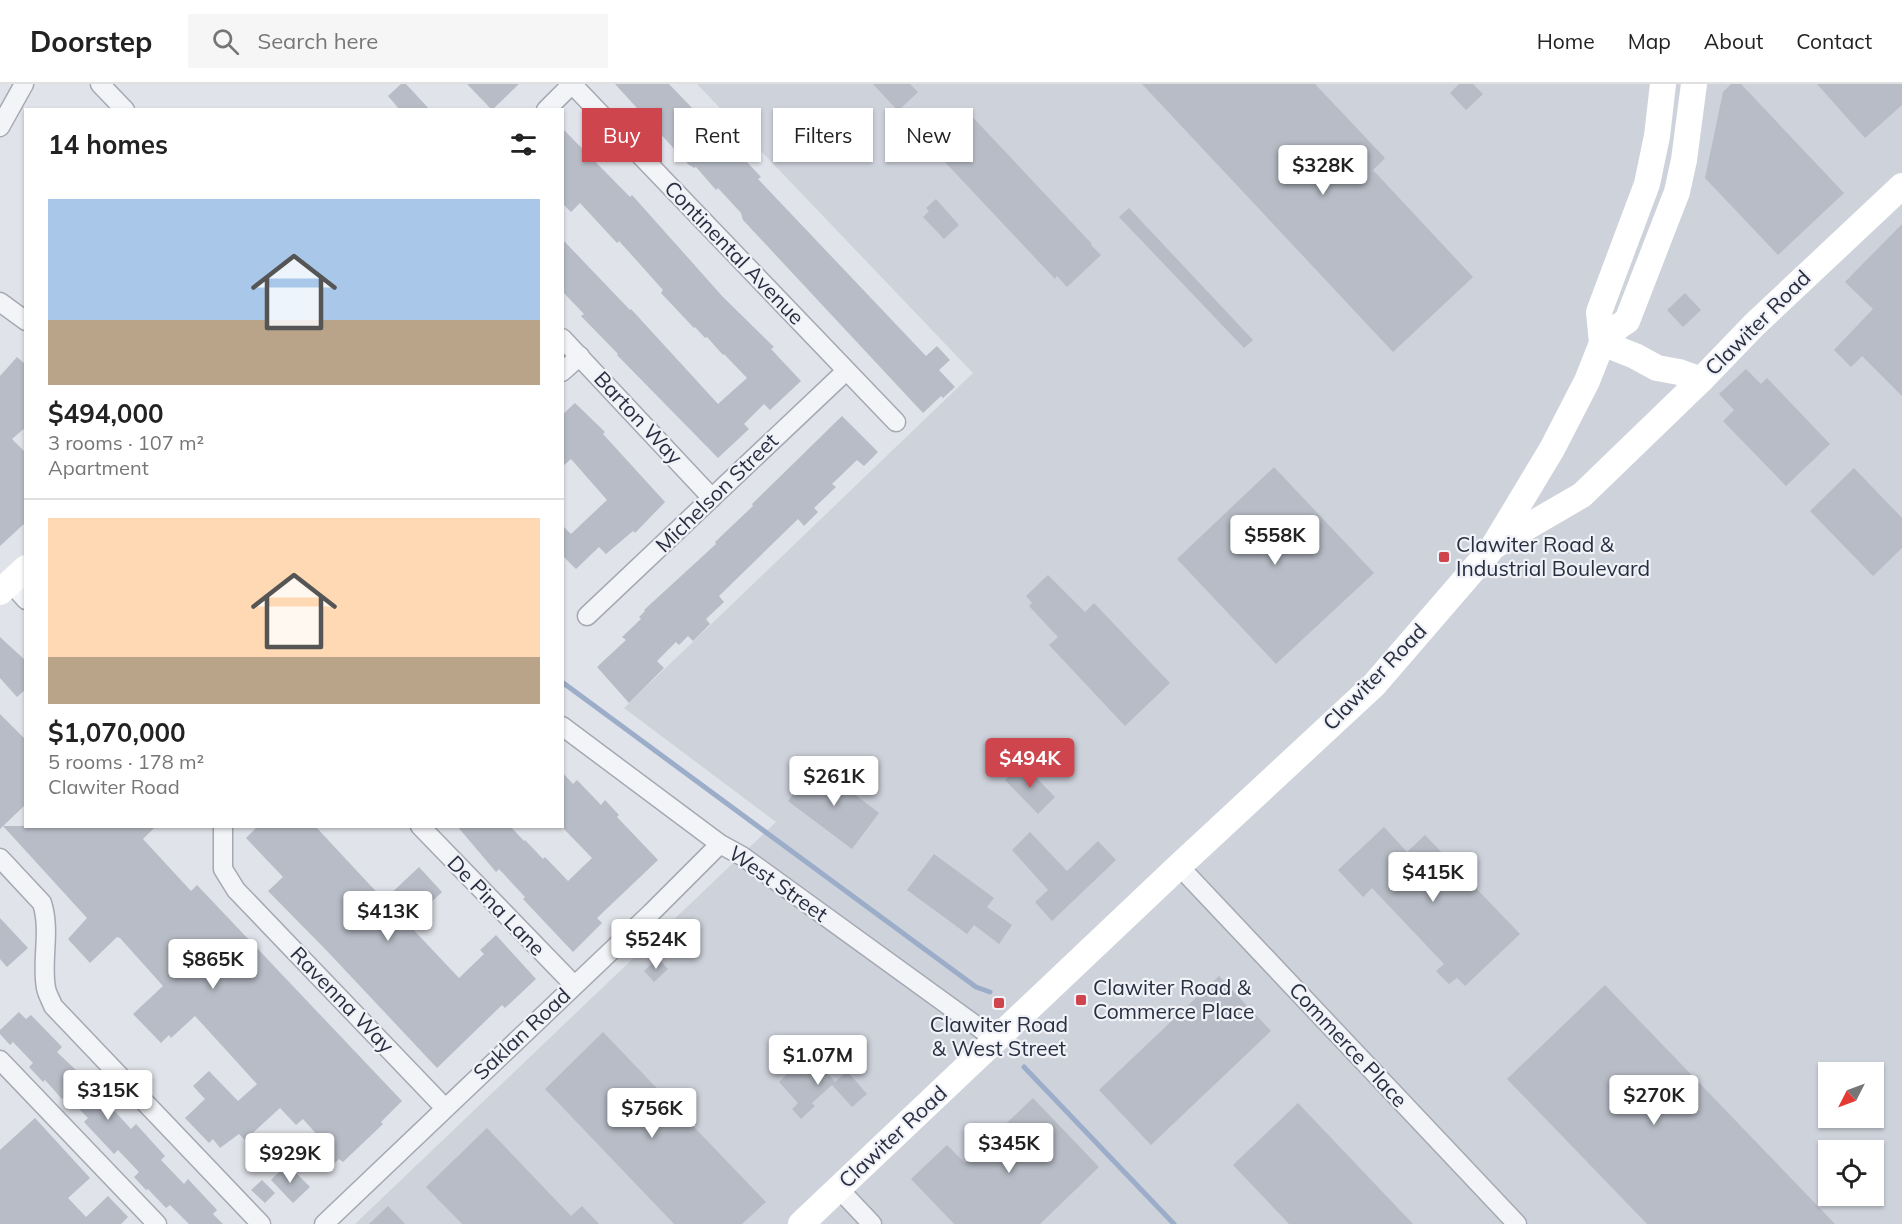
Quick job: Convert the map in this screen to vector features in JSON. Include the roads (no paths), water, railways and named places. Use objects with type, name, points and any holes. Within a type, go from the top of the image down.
[{"type":"main road","points":[[1602,343],[1599,312],[1647,184],[1657,136],[1663,84]]},
{"type":"main road","points":[[1602,343],[1627,321],[1677,192],[1684,160],[1694,84]]},
{"type":"main road","name":"Clawiter Road","points":[[801,1224],[1374,684],[1493,547],[1552,449],[1587,381],[1602,343],[1635,356],[1657,368],[1679,372],[1701,380],[1754,325],[1902,186]]},
{"type":"main road","points":[[1493,547],[1582,495],[1701,380]]},
{"type":"street","points":[[0,127],[24,84]]},
{"type":"street","points":[[100,84],[123,108]]},
{"type":"street","points":[[548,108],[572,84]]},
{"type":"street","name":"Continental Avenue","points":[[572,84],[896,423]]},
{"type":"street","points":[[0,302],[24,320]]},
{"type":"street","name":"Barton Way","points":[[564,340],[712,498]]},
{"type":"street","points":[[564,370],[580,356]]},
{"type":"street","name":"Michelson Street","points":[[587,616],[846,370]]},
{"type":"street","name":"West Street","points":[[564,727],[720,843],[742,856],[996,1040]]},
{"type":"street","name":"Ravenna Way","points":[[224,828],[223,869],[236,890],[445,1108]]},
{"type":"street","name":"De Pina Lane","points":[[422,828],[574,985]]},
{"type":"street","name":"Saklan Road","points":[[324,1224],[651,913],[720,843]]},
{"type":"street","points":[[0,858],[42,903],[45,911],[46,989],[53,1006],[261,1224]]},
{"type":"street","name":"Commerce Place","points":[[1179,866],[1517,1224]]},
{"type":"street","points":[[0,1060],[157,1224]]},
{"type":"street","points":[[838,1188],[872,1224]]},
{"type":"waterway","points":[[564,683],[976,987],[990,992]]},
{"type":"waterway","points":[[1024,1067],[1174,1224]]},
{"type":"place","name":"Clawiter Road & Industrial Boulevard","points":[[1444,557]]},
{"type":"place","name":"Clawiter Road & Commerce Place","points":[[1081,1000]]},
{"type":"place","name":"Clawiter Road & West Street","points":[[999,1003]]}]
